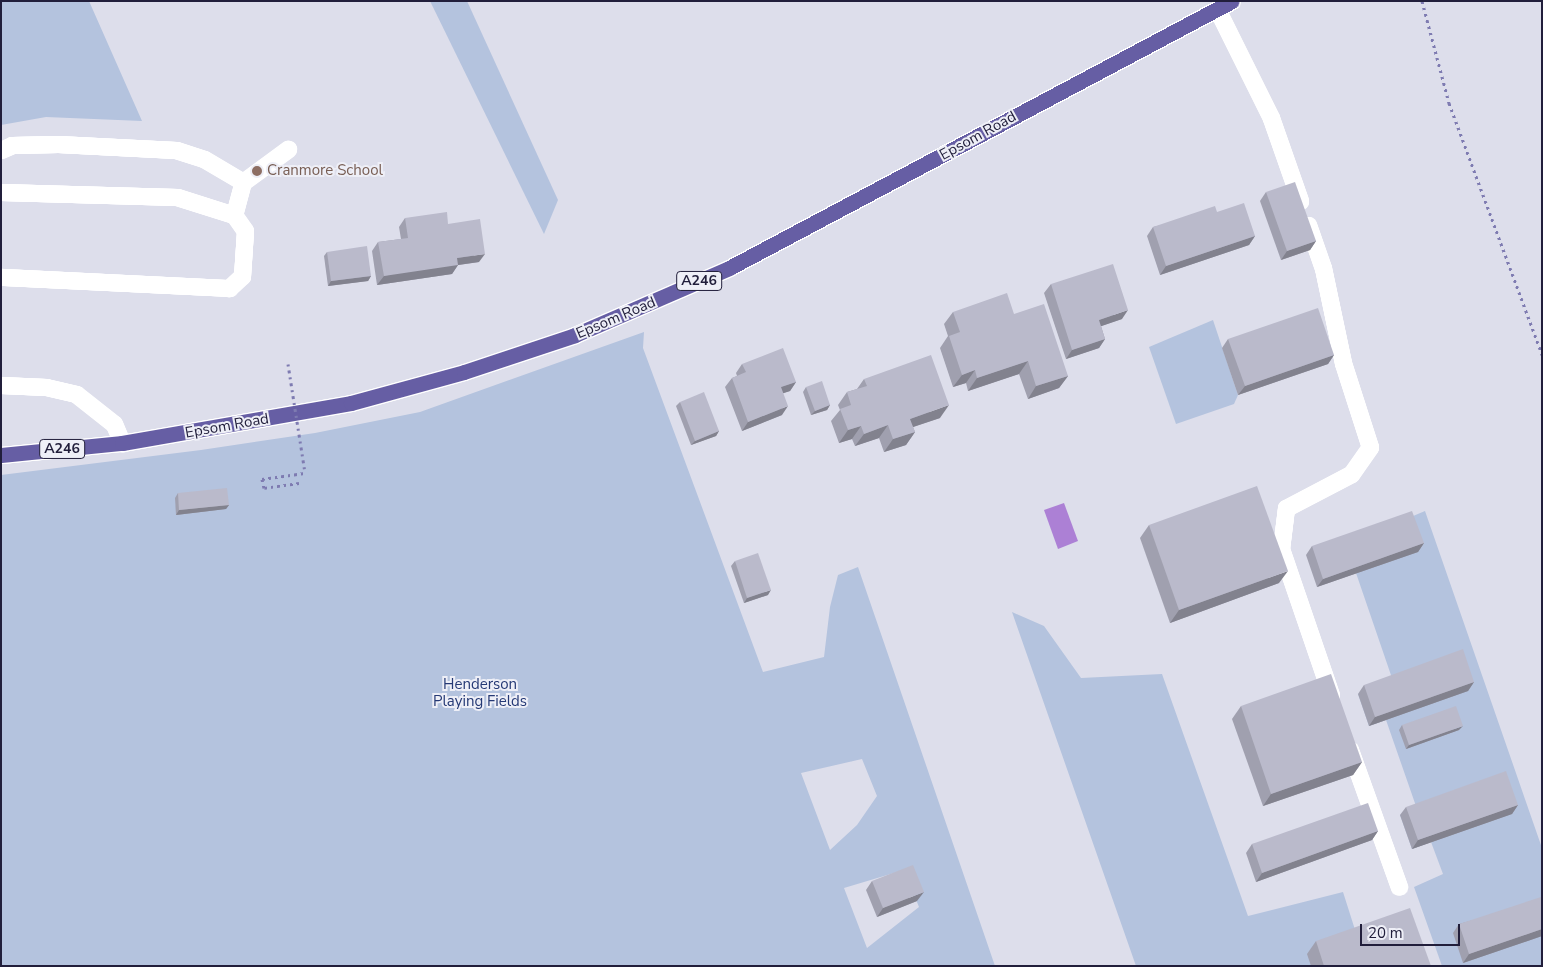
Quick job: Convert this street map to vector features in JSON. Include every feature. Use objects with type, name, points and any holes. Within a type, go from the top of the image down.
[{"type":"main road","name":"Epsom Road","points":[[1,455],[122,443],[351,403],[464,372],[575,336],[728,268],[1232,1]]},
{"type":"lane","points":[[1217,9],[1271,118],[1323,268],[1343,363],[1370,447],[1351,474],[1286,508],[1282,549],[1337,712]]},
{"type":"lane","points":[[1,150],[12,145],[58,144],[176,150],[204,159],[243,182]]},
{"type":"lane","points":[[234,215],[243,182],[288,149]]},
{"type":"lane","points":[[1,192],[177,197],[234,215],[245,231],[242,276],[229,288],[1,277]]},
{"type":"lane","points":[[1,385],[46,387],[76,394],[114,424],[122,443]]},
{"type":"lane","points":[[1346,740],[1399,887]]},
{"type":"path","points":[[1422,1],[1449,103],[1542,355]]},
{"type":"path","points":[[288,364],[305,473],[262,479],[264,488],[299,483]]},
{"type":"green space","points":[[1,1],[89,1],[142,121],[46,117],[1,125]]},
{"type":"green space","points":[[430,1],[467,1],[558,200],[544,234]]},
{"type":"green space","points":[[1213,320],[1238,395],[1234,404],[1176,424],[1149,347]]},
{"type":"green space","name":"Henderson Playing Fields","points":[[644,332],[643,348],[763,672],[824,657],[830,607],[838,575],[858,567],[995,966],[1,966],[1,475],[201,450],[315,433],[420,412]],"holes":[[[862,759],[877,796],[857,825],[830,850],[801,773]],[[904,870],[919,907],[867,948],[844,888]]]},
{"type":"green space","points":[[1425,511],[1542,848],[1542,966],[1442,966],[1414,887],[1443,874],[1431,842],[1412,849],[1400,815],[1417,809],[1386,720],[1369,726],[1358,694],[1393,681],[1356,573],[1406,519]]},
{"type":"green space","points":[[1012,612],[1044,626],[1081,678],[1162,674],[1248,916],[1343,892],[1357,936],[1311,966],[1136,966]]},
{"type":"shaded area","points":[[1064,503],[1078,541],[1058,549],[1044,510]]},
{"type":"building","points":[[1295,182],[1316,241],[1287,251],[1266,192]]},
{"type":"building","points":[[1244,203],[1255,236],[1166,266],[1153,227],[1215,206],[1217,212]]},
{"type":"building","points":[[447,212],[448,224],[480,219],[485,254],[457,258],[458,265],[384,276],[378,242],[408,238],[405,218]]},
{"type":"building","points":[[367,246],[371,276],[331,281],[327,252]]},
{"type":"building","points":[[1113,264],[1128,310],[1099,320],[1105,339],[1072,350],[1051,284]]},
{"type":"building","points":[[1007,293],[1014,314],[1044,304],[1068,376],[1036,386],[1028,361],[977,378],[975,370],[962,375],[949,336],[960,332],[953,312]]},
{"type":"building","points":[[1318,308],[1334,355],[1245,386],[1228,339]]},
{"type":"building","points":[[783,348],[796,382],[781,387],[788,406],[748,422],[732,378],[746,372],[742,364]]},
{"type":"building","points":[[931,355],[949,405],[910,419],[915,432],[893,439],[888,425],[864,434],[861,426],[848,430],[840,409],[851,405],[847,392],[867,386],[864,379]]},
{"type":"building","points":[[822,381],[830,405],[815,411],[806,387]]},
{"type":"building","points":[[704,392],[719,431],[695,441],[680,402]]},
{"type":"building","points":[[1257,486],[1288,571],[1179,610],[1149,525]]},
{"type":"building","points":[[227,488],[229,505],[179,510],[178,493]]},
{"type":"building","points":[[1412,511],[1424,543],[1323,579],[1312,546]]},
{"type":"building","points":[[758,553],[771,590],[747,598],[735,561]]},
{"type":"building","points":[[1463,649],[1474,682],[1375,717],[1364,685]]},
{"type":"building","points":[[1331,674],[1362,762],[1271,794],[1241,706]]},
{"type":"building","points":[[1456,706],[1463,726],[1409,745],[1402,725]]},
{"type":"building","points":[[1506,771],[1518,805],[1418,840],[1406,807]]},
{"type":"building","points":[[1368,803],[1378,831],[1262,873],[1252,844]]},
{"type":"building","points":[[913,865],[924,892],[883,908],[872,881]]},
{"type":"building","points":[[1541,897],[1542,929],[1469,954],[1459,924]]},
{"type":"building","points":[[1410,908],[1431,966],[1324,966],[1316,941]]},
{"type":"place","name":"Cranmore School","points":[[257,171]]}]
